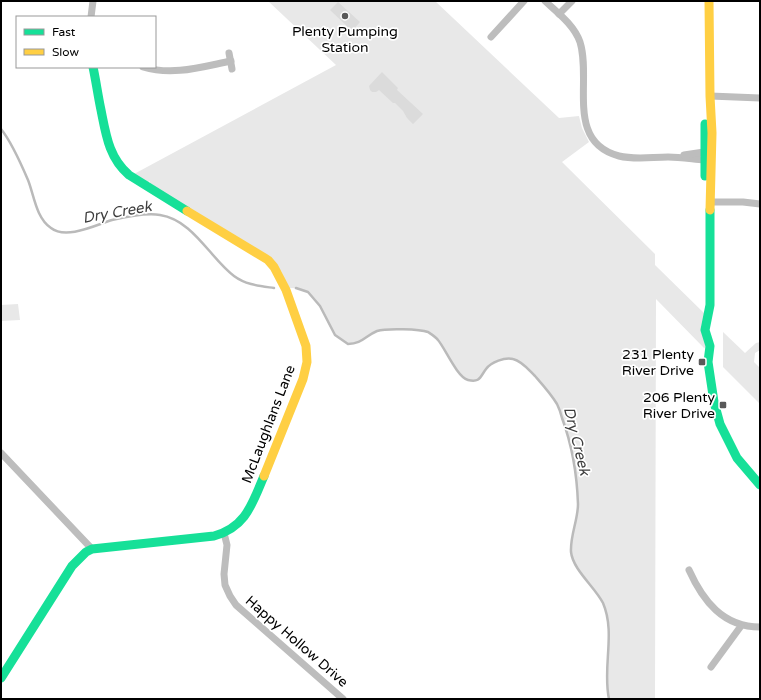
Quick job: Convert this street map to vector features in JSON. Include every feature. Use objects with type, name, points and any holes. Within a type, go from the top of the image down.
[{"type":"street","points":[[92,16],[93,1]]},
{"type":"street","points":[[491,37],[524,1]]},
{"type":"street","points":[[545,1],[576,33],[582,50],[584,118],[592,137],[606,150],[620,156],[707,156]]},
{"type":"street","points":[[559,14],[572,1]]},
{"type":"street","points":[[709,1],[710,96],[706,121],[706,183],[710,202],[710,305],[704,330],[710,346],[708,362],[714,402],[725,436],[737,458],[760,485]]},
{"type":"street","points":[[147,68],[178,71],[231,65],[229,53]]},
{"type":"street","name":"McLaughlans Lane","points":[[92,549],[200,538],[224,533],[236,527],[248,511],[252,502],[304,376],[307,360],[304,343],[280,276],[268,260],[129,175],[117,164],[110,151],[107,141],[94,68]]},
{"type":"street","points":[[710,96],[760,98]]},
{"type":"street","points":[[710,202],[743,202],[760,204]]},
{"type":"street","points":[[1,453],[92,549],[86,552],[72,566],[1,678]]},
{"type":"street","name":"Happy Hollow Drive","points":[[224,533],[227,545],[224,574],[225,585],[233,601],[248,616],[344,699]]},
{"type":"street","points":[[689,570],[697,586],[709,604],[728,620],[742,626],[760,627]]},
{"type":"street","points":[[711,667],[742,626]]},
{"type":"shaded area","points":[[268,1],[435,1],[559,118],[579,116],[582,128],[589,142],[562,162],[655,254],[655,265],[706,315],[706,347],[704,348],[656,299],[655,699],[609,699],[607,687],[609,638],[607,614],[603,603],[580,572],[571,552],[578,504],[575,471],[569,439],[557,404],[535,376],[516,360],[502,359],[488,366],[481,377],[477,380],[468,380],[460,374],[436,338],[428,332],[418,330],[381,330],[356,343],[348,344],[335,334],[314,297],[308,292],[300,289],[289,288],[281,271],[150,183],[150,181],[147,183],[134,174],[336,65]]},
{"type":"shaded area","points":[[18,304],[20,320],[1,321],[1,305]]},
{"type":"shaded area","points":[[723,332],[745,353],[756,343],[760,342],[760,350],[755,353],[754,362],[760,368],[760,404],[723,367]]},
{"type":"building","name":"Plenty Pumping Station","points":[[338,2],[360,22],[352,31],[330,10]]},
{"type":"building","points":[[382,72],[398,88],[397,90],[423,114],[413,124],[395,103],[393,103],[379,90],[372,92],[370,90],[369,86]]},
{"type":"waterway","name":"Dry Creek","points":[[1,129],[12,146],[23,168],[36,206],[42,218],[51,228],[65,233],[90,228],[112,220],[143,215],[160,215],[172,218],[192,232],[217,260],[234,276],[253,285],[274,288]]},
{"type":"waterway","name":"Dry Creek","points":[[296,288],[308,292],[320,306],[335,335],[348,344],[357,343],[381,330],[403,329],[424,331],[428,332],[437,339],[460,374],[468,380],[477,380],[481,377],[488,366],[495,362],[502,359],[513,359],[525,366],[549,393],[557,404],[561,413],[569,439],[575,471],[578,504],[571,552],[580,572],[603,603],[607,614],[609,638],[607,687],[609,699]]},
{"type":"traffic: fast","points":[[93,68],[109,146],[117,161],[129,175],[187,211]]},
{"type":"traffic: fast","points":[[705,124],[705,176]]},
{"type":"traffic: fast","points":[[710,210],[710,305],[705,330],[710,346],[708,362],[714,402],[720,424],[737,458],[760,485]]},
{"type":"traffic: fast","points":[[1,678],[72,566],[86,552],[92,549],[214,536],[225,532],[234,527],[246,513],[256,496],[264,476]]},
{"type":"traffic: slow","points":[[709,1],[712,133],[710,210]]},
{"type":"traffic: slow","points":[[187,211],[268,260],[274,267],[286,290],[306,346],[307,362],[303,379],[264,476]]},
{"type":"place","name":"Plenty Pumping Station","points":[[345,16]]},
{"type":"place","name":"231 Plenty River Drive","points":[[702,362]]},
{"type":"place","name":"206 Plenty River Drive","points":[[723,405]]}]
